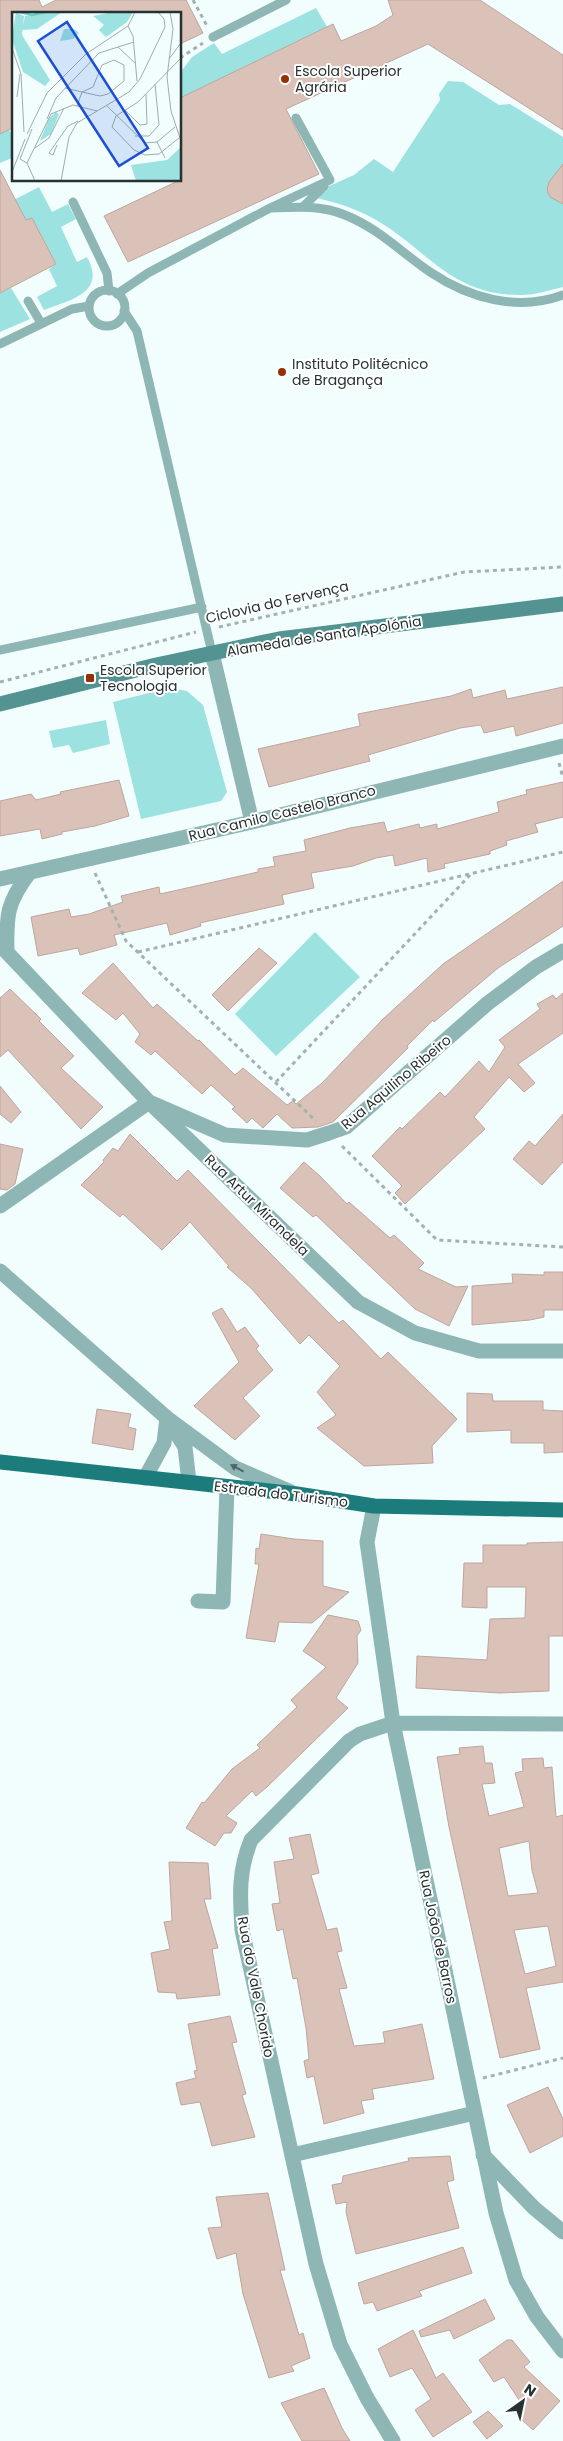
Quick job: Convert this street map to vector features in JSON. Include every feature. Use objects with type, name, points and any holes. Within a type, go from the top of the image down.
[{"type":"main road","name":"Estrada do Turismo","points":[[0,1462],[297,1494],[374,1506],[563,1510]]},
{"type":"street","name":"Alameda de Santa Apolónia","points":[[0,704],[212,653],[279,639],[563,604]]},
{"type":"street","points":[[212,653],[252,822]]},
{"type":"street","name":"Rua Camilo Castelo Branco","points":[[0,879],[252,822],[563,746]]},
{"type":"street","name":"Rua Artur Mirandela","points":[[30,872],[16,890],[6,920],[4,949],[149,1102],[358,1302],[415,1333],[479,1351],[563,1351]]},
{"type":"street","name":"Rua Aquilino Ribeiro","points":[[149,1102],[226,1134],[307,1140],[346,1127],[488,1004],[536,967],[563,950]]},
{"type":"street","points":[[0,1206],[149,1102]]},
{"type":"street","points":[[0,1270],[167,1418],[235,1468],[297,1494]]},
{"type":"street","points":[[145,1478],[164,1443],[167,1418]]},
{"type":"street","points":[[167,1418],[185,1447],[189,1482]]},
{"type":"street","points":[[198,1601],[223,1602],[227,1487]]},
{"type":"street","name":"Rua João de Barros","points":[[374,1506],[367,1542],[393,1723],[483,2155],[496,2213],[516,2280],[537,2317],[563,2351]]},
{"type":"street","name":"Rua do Vale Chorido","points":[[393,2441],[367,2398],[340,2344],[316,2264],[242,1930],[239,1891],[243,1860],[251,1840],[349,1740],[360,1734],[393,1723],[563,1724]]},
{"type":"street","points":[[292,2155],[475,2114]]},
{"type":"street","points":[[483,2155],[534,2208],[563,2232]]},
{"type":"lane","points":[[213,37],[286,0]]},
{"type":"lane","points":[[296,118],[330,180]]},
{"type":"lane","points":[[303,207],[330,180]]},
{"type":"lane","points":[[124,311],[115,324],[104,326],[99,325],[91,317],[89,306],[94,296],[113,292],[270,208],[330,180]]},
{"type":"lane","points":[[73,202],[87,238],[107,273],[113,292],[122,300],[124,311],[137,331],[208,629],[212,653]]},
{"type":"lane","points":[[270,208],[303,207],[329,210],[371,227],[430,272],[456,288],[479,296],[521,303],[552,299],[563,295]]},
{"type":"lane","points":[[28,301],[41,323]]},
{"type":"lane","points":[[0,344],[72,309],[89,306]]},
{"type":"lane","points":[[0,650],[202,607]]},
{"type":"path","points":[[181,57],[213,37],[192,0]]},
{"type":"path","name":"Ciclovia do Fervença","points":[[0,682],[208,629],[464,572],[563,567]]},
{"type":"path","points":[[137,952],[563,852]]},
{"type":"path","points":[[89,859],[126,941],[276,1082],[437,1240],[563,1247]]},
{"type":"path","points":[[276,1082],[471,874]]},
{"type":"path","points":[[468,2082],[563,2058]]},
{"type":"shaded area","points":[[316,8],[327,27],[181,98],[181,72],[192,57],[214,43],[222,54]]},
{"type":"shaded area","points":[[448,81],[463,82],[499,105],[510,104],[563,137],[563,287],[522,295],[496,293],[475,287],[439,267],[389,228],[369,216],[323,199],[307,196],[354,175],[374,159],[393,172],[440,100],[439,94]]},
{"type":"shaded area","points":[[9,129],[12,135],[12,158],[0,163],[0,133]]},
{"type":"shaded area","points":[[39,187],[52,212],[68,204],[76,219],[61,227],[77,262],[87,257],[92,269],[92,279],[89,287],[83,293],[64,303],[44,310],[37,297],[57,286],[49,269],[56,264],[32,218],[21,222],[0,207]]},
{"type":"shaded area","points":[[11,288],[30,319],[0,332],[0,293]]},
{"type":"shaded area","points":[[169,688],[187,691],[203,705],[227,792],[221,801],[141,819],[113,702]]},
{"type":"shaded area","points":[[106,720],[110,744],[73,753],[69,745],[53,748],[49,731]]},
{"type":"shaded area","points":[[315,932],[360,977],[276,1056],[235,1014]]},
{"type":"building","points":[[0,0],[39,0],[42,7],[56,0],[186,0],[203,33],[181,44],[181,12],[12,12],[12,128],[0,134]]},
{"type":"building","points":[[388,0],[480,0],[563,55],[563,130],[428,44],[286,109],[319,174],[128,262],[104,216],[181,181],[181,98],[333,24],[341,41],[376,26],[393,15]]},
{"type":"building","points":[[563,164],[563,204],[550,197],[547,190],[549,182]]},
{"type":"building","points":[[0,170],[26,220],[32,218],[56,264],[0,293]]},
{"type":"building","points":[[563,687],[563,723],[516,736],[514,726],[484,733],[481,725],[460,728],[368,755],[370,761],[269,787],[258,749],[360,726],[358,714],[451,696],[471,689],[473,698],[505,690],[507,699]]},
{"type":"building","points":[[119,780],[129,816],[95,826],[62,832],[62,834],[42,839],[40,829],[0,836],[0,801],[31,794],[36,800],[61,794],[60,792]]},
{"type":"building","points":[[563,782],[563,817],[535,824],[538,832],[506,841],[507,845],[490,851],[490,854],[444,864],[445,868],[428,872],[427,858],[395,866],[393,855],[376,858],[353,866],[311,873],[314,888],[282,895],[284,904],[200,923],[201,926],[170,935],[167,923],[114,935],[117,945],[80,955],[78,948],[38,956],[31,917],[69,909],[71,917],[89,914],[123,902],[121,896],[159,887],[160,894],[258,872],[258,869],[275,866],[273,857],[306,851],[304,840],[350,828],[384,822],[387,832],[419,824],[420,828],[437,824],[437,829],[499,812],[497,802],[527,794],[526,790]]},
{"type":"building","points":[[563,881],[563,926],[498,968],[434,1022],[433,1020],[407,1046],[408,1048],[333,1122],[318,1127],[292,1128],[277,1114],[263,1128],[252,1118],[247,1123],[232,1109],[235,1107],[211,1085],[202,1094],[155,1051],[151,1055],[135,1042],[140,1034],[123,1013],[116,1020],[82,993],[113,963],[153,1008],[157,1004],[199,1040],[235,1075],[243,1068],[287,1105],[293,1101],[296,1104],[322,1083],[383,1019],[443,964]]},
{"type":"building","points":[[259,948],[277,963],[228,1011],[212,995]]},
{"type":"building","points":[[10,989],[41,1019],[39,1021],[74,1056],[61,1068],[103,1107],[81,1129],[8,1050],[0,1057],[0,998]]},
{"type":"building","points":[[563,993],[563,1033],[518,1064],[535,1083],[524,1092],[509,1077],[474,1117],[485,1129],[405,1204],[395,1193],[402,1186],[372,1156],[400,1127],[402,1129],[440,1092],[445,1097],[479,1061],[489,1072],[505,1047],[499,1040],[540,1009],[537,1004],[553,995],[556,999]]},
{"type":"building","points":[[0,1086],[21,1112],[11,1123],[0,1114]]},
{"type":"building","points":[[563,1114],[563,1162],[542,1185],[513,1159],[529,1141],[535,1146]]},
{"type":"building","points":[[130,1134],[177,1181],[188,1170],[339,1323],[343,1320],[381,1359],[388,1352],[457,1419],[432,1446],[433,1463],[364,1466],[317,1428],[336,1415],[317,1392],[340,1366],[309,1335],[300,1344],[251,1288],[227,1267],[229,1266],[190,1222],[162,1250],[123,1214],[120,1217],[81,1185],[104,1162],[103,1160],[113,1148],[118,1151]]},
{"type":"building","points":[[0,1144],[23,1149],[15,1184],[7,1190],[0,1189]]},
{"type":"building","points":[[304,1162],[347,1204],[349,1202],[390,1238],[394,1235],[424,1263],[418,1269],[456,1287],[468,1286],[449,1326],[415,1309],[316,1215],[313,1217],[280,1188]]},
{"type":"building","points":[[544,1272],[563,1272],[563,1310],[544,1310],[544,1317],[530,1320],[472,1325],[472,1286],[513,1283],[512,1274],[544,1275]]},
{"type":"building","points":[[222,1308],[237,1332],[245,1327],[259,1346],[256,1349],[273,1370],[243,1398],[260,1416],[235,1440],[194,1406],[239,1362],[212,1313]]},
{"type":"building","points":[[467,1393],[492,1394],[493,1401],[543,1401],[543,1410],[563,1411],[563,1452],[544,1453],[544,1443],[511,1443],[511,1430],[467,1432]]},
{"type":"building","points":[[97,1409],[131,1414],[128,1427],[136,1429],[133,1450],[92,1443]]},
{"type":"building","points":[[261,1534],[323,1541],[323,1586],[349,1592],[312,1623],[279,1622],[275,1642],[246,1638],[259,1564],[255,1564],[256,1548],[259,1549]]},
{"type":"building","points":[[563,1542],[563,1636],[549,1636],[549,1691],[500,1693],[416,1688],[417,1656],[487,1660],[490,1619],[525,1618],[526,1587],[487,1587],[487,1608],[462,1607],[464,1563],[483,1563],[483,1545],[527,1545],[527,1543]]},
{"type":"building","points":[[328,1615],[358,1621],[361,1630],[357,1636],[358,1663],[336,1698],[348,1708],[267,1787],[256,1796],[252,1791],[226,1816],[237,1823],[231,1833],[224,1833],[215,1846],[186,1828],[202,1802],[204,1803],[232,1769],[260,1748],[257,1745],[297,1707],[291,1700],[326,1667],[303,1651]]},
{"type":"building","points":[[483,1746],[485,1763],[492,1763],[495,1783],[482,1784],[489,1816],[524,1807],[515,1773],[523,1771],[522,1759],[543,1758],[544,1768],[552,1767],[556,1817],[563,1815],[563,1982],[526,1988],[540,2049],[500,2058],[449,1827],[437,1757],[460,1754],[459,1748]],"holes":[[[529,1841],[532,1870],[538,1893],[508,1896],[499,1848]],[[548,1926],[556,1966],[525,1974],[514,1930]]]},
{"type":"building","points":[[310,1834],[319,1873],[311,1875],[327,1930],[337,1928],[342,1951],[337,1952],[347,1988],[339,1989],[354,2046],[385,2043],[383,2032],[422,2024],[434,2079],[372,2089],[374,2099],[361,2101],[364,2113],[324,2124],[314,2076],[307,2078],[304,2061],[309,2059],[306,2028],[297,1978],[293,1979],[283,1929],[277,1931],[272,1904],[280,1903],[274,1862],[294,1859],[289,1838]]},
{"type":"building","points":[[169,1862],[208,1863],[211,1899],[204,1899],[218,1948],[212,1949],[220,1995],[177,1999],[176,1993],[158,1992],[151,1953],[170,1949],[164,1922],[172,1921]]},
{"type":"building","points":[[230,2016],[237,2042],[232,2043],[246,2094],[242,2095],[255,2137],[212,2146],[200,2102],[181,2105],[176,2083],[196,2078],[194,2071],[197,2070],[188,2024]]},
{"type":"building","points":[[548,2087],[563,2119],[563,2136],[530,2153],[507,2105]]},
{"type":"building","points":[[450,2156],[454,2180],[447,2182],[459,2228],[356,2254],[346,2212],[347,2202],[336,2204],[332,2185],[342,2183],[343,2176],[409,2161],[408,2158]]},
{"type":"building","points":[[268,2193],[285,2270],[280,2270],[299,2335],[303,2333],[310,2358],[291,2366],[294,2371],[269,2378],[243,2294],[236,2253],[217,2259],[208,2228],[222,2227],[216,2197]]},
{"type":"building","points":[[463,2247],[472,2273],[419,2291],[422,2296],[377,2311],[373,2302],[364,2304],[358,2283]]},
{"type":"building","points":[[485,2299],[495,2319],[454,2339],[450,2330],[421,2337],[419,2331]]},
{"type":"building","points":[[413,2330],[436,2378],[443,2373],[472,2412],[433,2437],[415,2410],[431,2399],[412,2368],[390,2377],[378,2349]]},
{"type":"building","points":[[507,2340],[512,2340],[530,2362],[524,2367],[560,2401],[533,2430],[510,2409],[519,2400],[504,2377],[494,2382],[479,2360]]},
{"type":"building","points":[[324,2388],[350,2441],[302,2441],[281,2403]]},
{"type":"building","points":[[488,2411],[503,2426],[487,2439],[473,2422]]},
{"type":"place","name":"Escola Superior Agrária","points":[[285,79]]},
{"type":"place","name":"Instituto Politécnico de Bragança","points":[[282,372]]},
{"type":"place","name":"Escola Superior Tecnologia","points":[[90,678]]}]
